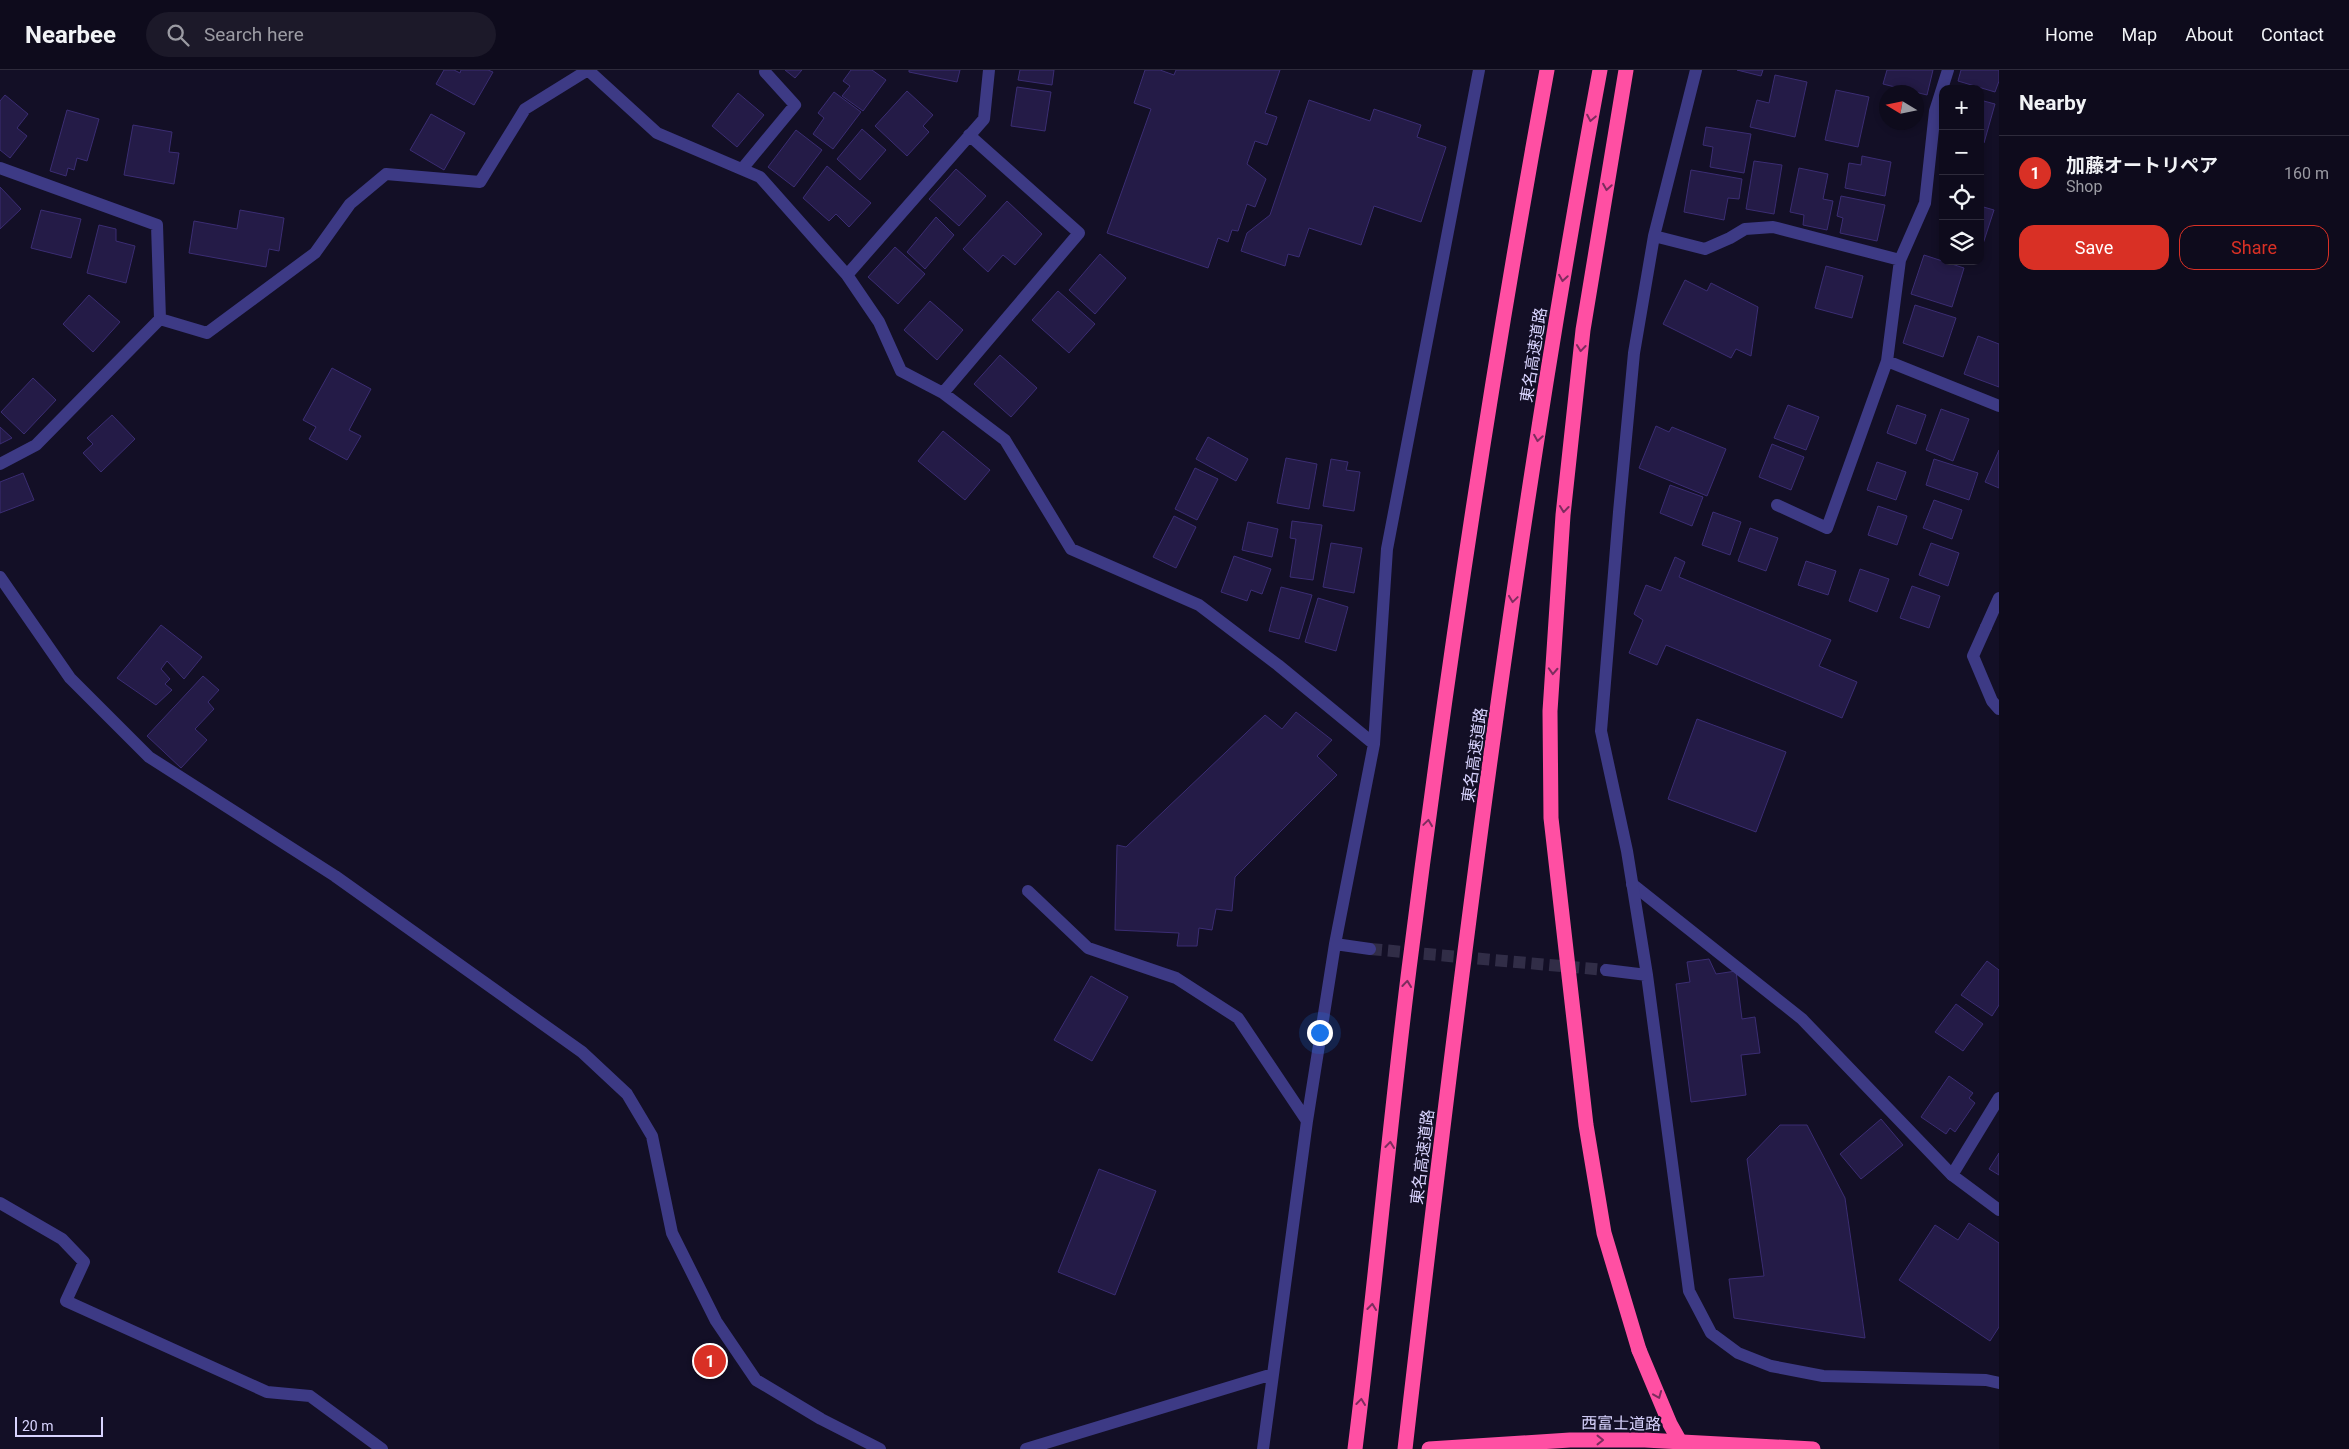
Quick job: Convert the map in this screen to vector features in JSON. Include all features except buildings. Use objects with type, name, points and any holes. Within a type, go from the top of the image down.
[{"type":"highway","name":"東名高速道路","points":[[1355,1449],[1409,972],[1436,761],[1490,404],[1547,70]]},
{"type":"highway","name":"東名高速道路","points":[[1405,1449],[1482,822],[1518,565],[1569,235],[1600,70]]},
{"type":"highway","points":[[1626,70],[1583,330],[1563,515],[1550,711],[1551,818],[1586,1124],[1604,1233],[1639,1350],[1670,1424],[1684,1449]]},
{"type":"highway","name":"西富士道路","points":[[1429,1449],[1531,1442],[1626,1440],[1813,1449]]},
{"type":"street","points":[[160,319],[207,333],[315,254],[350,204],[386,174],[480,182],[525,109],[588,70],[657,133],[760,177],[847,274],[879,322],[901,371],[943,393],[1005,440],[1071,549],[1199,605],[1278,665],[1374,744]]},
{"type":"street","points":[[847,274],[984,119],[989,70]]},
{"type":"street","points":[[1263,1449],[1307,1121],[1335,944],[1374,744],[1387,549],[1480,70]]},
{"type":"street","points":[[1696,70],[1654,236],[1634,353],[1601,731],[1627,851],[1647,975],[1689,1292],[1711,1333],[1738,1353],[1771,1366],[1823,1376],[1986,1380],[1999,1383]]},
{"type":"street","points":[[1777,505],[1826,528],[1887,361],[1900,260],[1925,202],[1935,111],[1948,70]]},
{"type":"street","points":[[742,169],[795,105],[765,72]]},
{"type":"street","points":[[943,393],[1079,233],[969,135]]},
{"type":"street","points":[[0,168],[157,225],[160,319],[36,445],[0,464]]},
{"type":"street","points":[[1654,236],[1705,249],[1746,229],[1772,227],[1900,260]]},
{"type":"street","points":[[1887,361],[1999,406]]},
{"type":"street","points":[[0,577],[70,678],[149,757],[342,881],[582,1052],[627,1094],[652,1136],[672,1232],[716,1320],[756,1380],[822,1419],[880,1449]]},
{"type":"street","points":[[1999,598],[1973,656],[1992,700],[1999,709]]},
{"type":"street","points":[[1632,884],[1802,1018],[1952,1175],[1999,1210]]},
{"type":"street","points":[[1028,891],[1088,948],[1176,978],[1238,1018],[1307,1121]]},
{"type":"street","points":[[1335,944],[1370,949]]},
{"type":"street","points":[[1606,970],[1647,975]]},
{"type":"street","points":[[1952,1175],[1999,1098]]},
{"type":"street","points":[[0,1203],[62,1239],[84,1262],[66,1301],[267,1392],[310,1396],[382,1449]]},
{"type":"street","points":[[1026,1449],[1273,1374]]},
{"type":"tunnel","points":[[1370,949],[1606,970]]},
{"type":"place","name":"加藤オートリペア","points":[[710,1361]]}]
